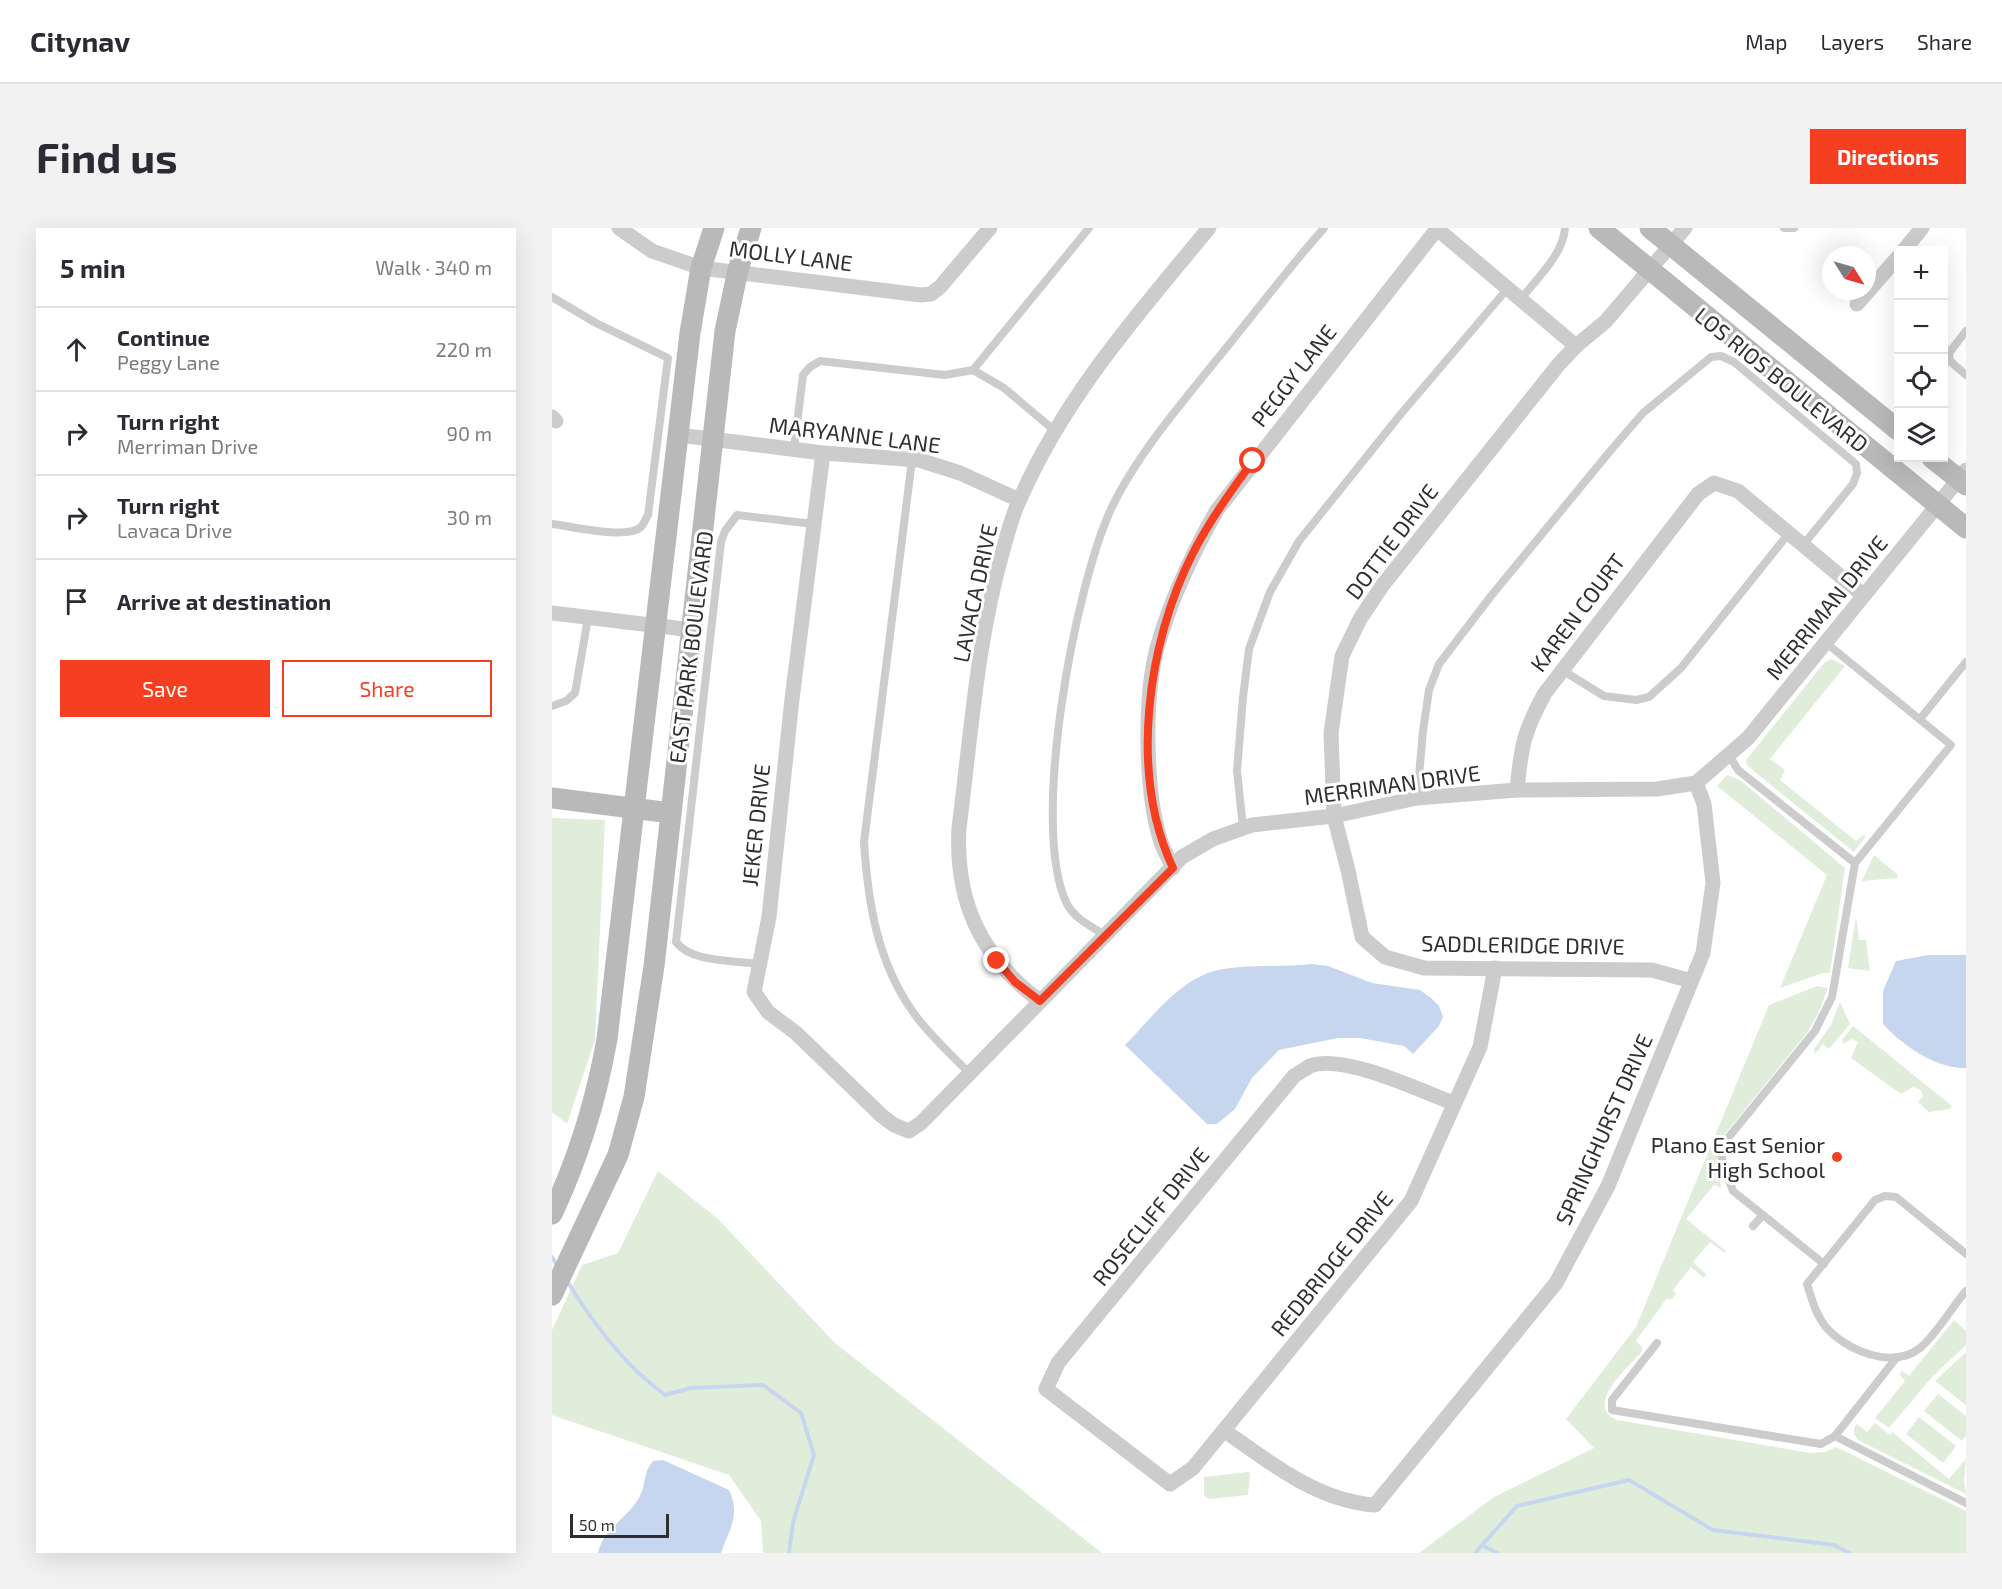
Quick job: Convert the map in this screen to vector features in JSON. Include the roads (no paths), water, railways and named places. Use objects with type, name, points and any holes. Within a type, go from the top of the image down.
[{"type":"main road","name":"EAST PARK BOULEVARD","points":[[552,1214],[572,1171],[588,1124],[607,1039],[691,324],[701,268],[714,228]]},
{"type":"main road","name":"EAST PARK BOULEVARD","points":[[552,1295],[596,1205],[626,1131],[639,1068],[654,966],[725,331],[738,270],[751,228]]},
{"type":"main road","name":"LOS RIOS BOULEVARD","points":[[1599,228],[1966,528]]},
{"type":"main road","name":"LOS RIOS BOULEVARD","points":[[1650,228],[1894,426]]},
{"type":"main road","points":[[1938,462],[1964,478]]},
{"type":"main road","points":[[552,798],[671,813]]},
{"type":"street","name":"MOLLY LANE","points":[[619,228],[652,251],[701,268],[738,270],[931,294],[990,228]]},
{"type":"street","name":"LAVACA DRIVE","points":[[1040,1001],[1015,982],[979,934],[970,914],[961,883],[958,854],[986,621],[1019,500],[1055,431],[1105,353],[1209,228]]},
{"type":"street","points":[[1437,228],[1576,346]]},
{"type":"street","name":"PEGGY LANE","points":[[1173,868],[1160,840],[1153,802],[1148,748],[1157,650],[1172,602],[1192,554],[1217,510],[1437,228]]},
{"type":"street","name":"DOTTIE DRIVE","points":[[1362,937],[1334,816],[1330,733],[1342,656],[1360,619],[1382,586],[1576,346],[1606,321],[1686,228]]},
{"type":"street","points":[[1907,246],[1922,228]]},
{"type":"street","points":[[1857,304],[1894,263]]},
{"type":"street","name":"MARYANNE LANE","points":[[679,435],[823,453],[912,460],[940,466],[1019,500]]},
{"type":"street","name":"JEKER DRIVE","points":[[823,453],[788,734],[769,917],[754,992],[759,1002],[796,1033],[882,1116],[894,1125],[909,1131]]},
{"type":"street","name":"MERRIMAN DRIVE","points":[[909,1131],[921,1123],[1182,857],[1213,839],[1252,825],[1334,816],[1418,798],[1517,790],[1639,790],[1696,783],[1748,738],[1863,595],[1964,478]]},
{"type":"street","name":"KAREN COURT","points":[[1517,790],[1521,747],[1529,722],[1560,669],[1698,494],[1714,483],[1738,491],[1789,533]]},
{"type":"street","points":[[1789,533],[1863,595]]},
{"type":"street","points":[[552,613],[692,630]]},
{"type":"street","name":"SPRINGHURST DRIVE","points":[[1225,1431],[1291,1477],[1353,1503],[1375,1504],[1557,1283],[1608,1186],[1702,954],[1713,883],[1704,804],[1696,783]]},
{"type":"street","name":"SADDLERIDGE DRIVE","points":[[1362,937],[1385,957],[1424,968],[1652,970],[1691,981]]},
{"type":"street","name":"REDBRIDGE DRIVE","points":[[1170,1484],[1193,1468],[1225,1431],[1411,1201],[1480,1047],[1495,968]]},
{"type":"street","name":"ROSECLIFF DRIVE","points":[[1170,1484],[1046,1389],[1058,1363],[1294,1076],[1312,1065],[1341,1064],[1376,1074],[1453,1103]]},
{"type":"lane","points":[[973,370],[1089,228]]},
{"type":"lane","points":[[1105,935],[1084,923],[1068,906],[1058,879],[1052,810],[1059,726],[1081,600],[1092,559],[1111,509],[1162,428],[1324,228]]},
{"type":"lane","points":[[1521,299],[1557,254],[1565,228]]},
{"type":"lane","points":[[1784,228],[1794,228]]},
{"type":"lane","points":[[1243,828],[1237,771],[1243,697],[1249,649],[1270,592],[1299,541],[1400,415],[1508,288]]},
{"type":"lane","points":[[552,297],[596,323],[668,358],[648,514],[640,528],[629,532],[612,532],[552,524]]},
{"type":"lane","points":[[1966,331],[1949,353],[1950,361],[1966,375]]},
{"type":"lane","points":[[1418,798],[1422,731],[1429,690],[1439,664],[1491,596],[1637,420],[1711,357],[1721,356],[1734,362],[1856,464],[1857,473],[1852,484],[1803,545]]},
{"type":"lane","points":[[794,449],[803,375],[820,361],[945,375],[973,370],[1004,388],[1055,431]]},
{"type":"lane","points":[[912,460],[864,842],[867,894],[876,937],[899,989],[914,1014],[969,1073]]},
{"type":"lane","points":[[758,964],[692,955],[682,950],[675,942],[721,542],[725,531],[736,515],[814,524]]},
{"type":"lane","points":[[1560,669],[1604,696],[1636,700],[1649,697],[1681,668],[1789,533]]},
{"type":"lane","points":[[552,706],[566,701],[575,693],[588,618]]},
{"type":"lane","points":[[1824,1264],[1733,1191],[1721,1153],[1724,1143],[1815,1031],[1824,1015],[1832,997],[1855,863],[1951,745],[1825,642]]},
{"type":"lane","points":[[1920,719],[1966,662]]},
{"type":"lane","points":[[1729,755],[1738,770],[1855,863]]},
{"type":"lane","points":[[1966,1254],[1896,1197],[1885,1196],[1875,1200],[1808,1284],[1814,1306],[1825,1325],[1854,1348],[1881,1357],[1897,1357],[1919,1348],[1966,1291]]},
{"type":"lane","points":[[1753,1226],[1763,1215]]},
{"type":"lane","points":[[1657,1343],[1612,1400],[1612,1410],[1821,1444],[1835,1436],[1897,1357]]},
{"type":"lane","points":[[1835,1436],[1966,1503]]},
{"type":"water","points":[[1928,955],[1966,955],[1966,1068],[1943,1064],[1920,1054],[1883,1024],[1883,991],[1896,961]]},
{"type":"water","points":[[1312,964],[1328,966],[1372,983],[1420,990],[1439,1006],[1443,1017],[1439,1026],[1413,1054],[1404,1046],[1360,1038],[1338,1038],[1279,1050],[1252,1078],[1235,1109],[1217,1124],[1207,1124],[1125,1045],[1165,1002],[1188,983],[1201,976],[1238,967]]},
{"type":"water","points":[[663,1460],[729,1490],[734,1515],[721,1553],[598,1553],[605,1537],[630,1511],[640,1496],[650,1465],[653,1461]]},
{"type":"waterway","points":[[552,1257],[558,1267]]},
{"type":"waterway","points":[[567,1281],[610,1342],[636,1370],[665,1395],[691,1388],[763,1385],[801,1413],[814,1455],[793,1522],[789,1553]]},
{"type":"waterway","points":[[1475,1553],[1517,1506],[1629,1480],[1713,1530],[1834,1545],[1849,1553]]},
{"type":"waterway","points":[[1482,1545],[1497,1553]]},
{"type":"place","name":"Plano East Senior High School","points":[[1837,1157]]}]
